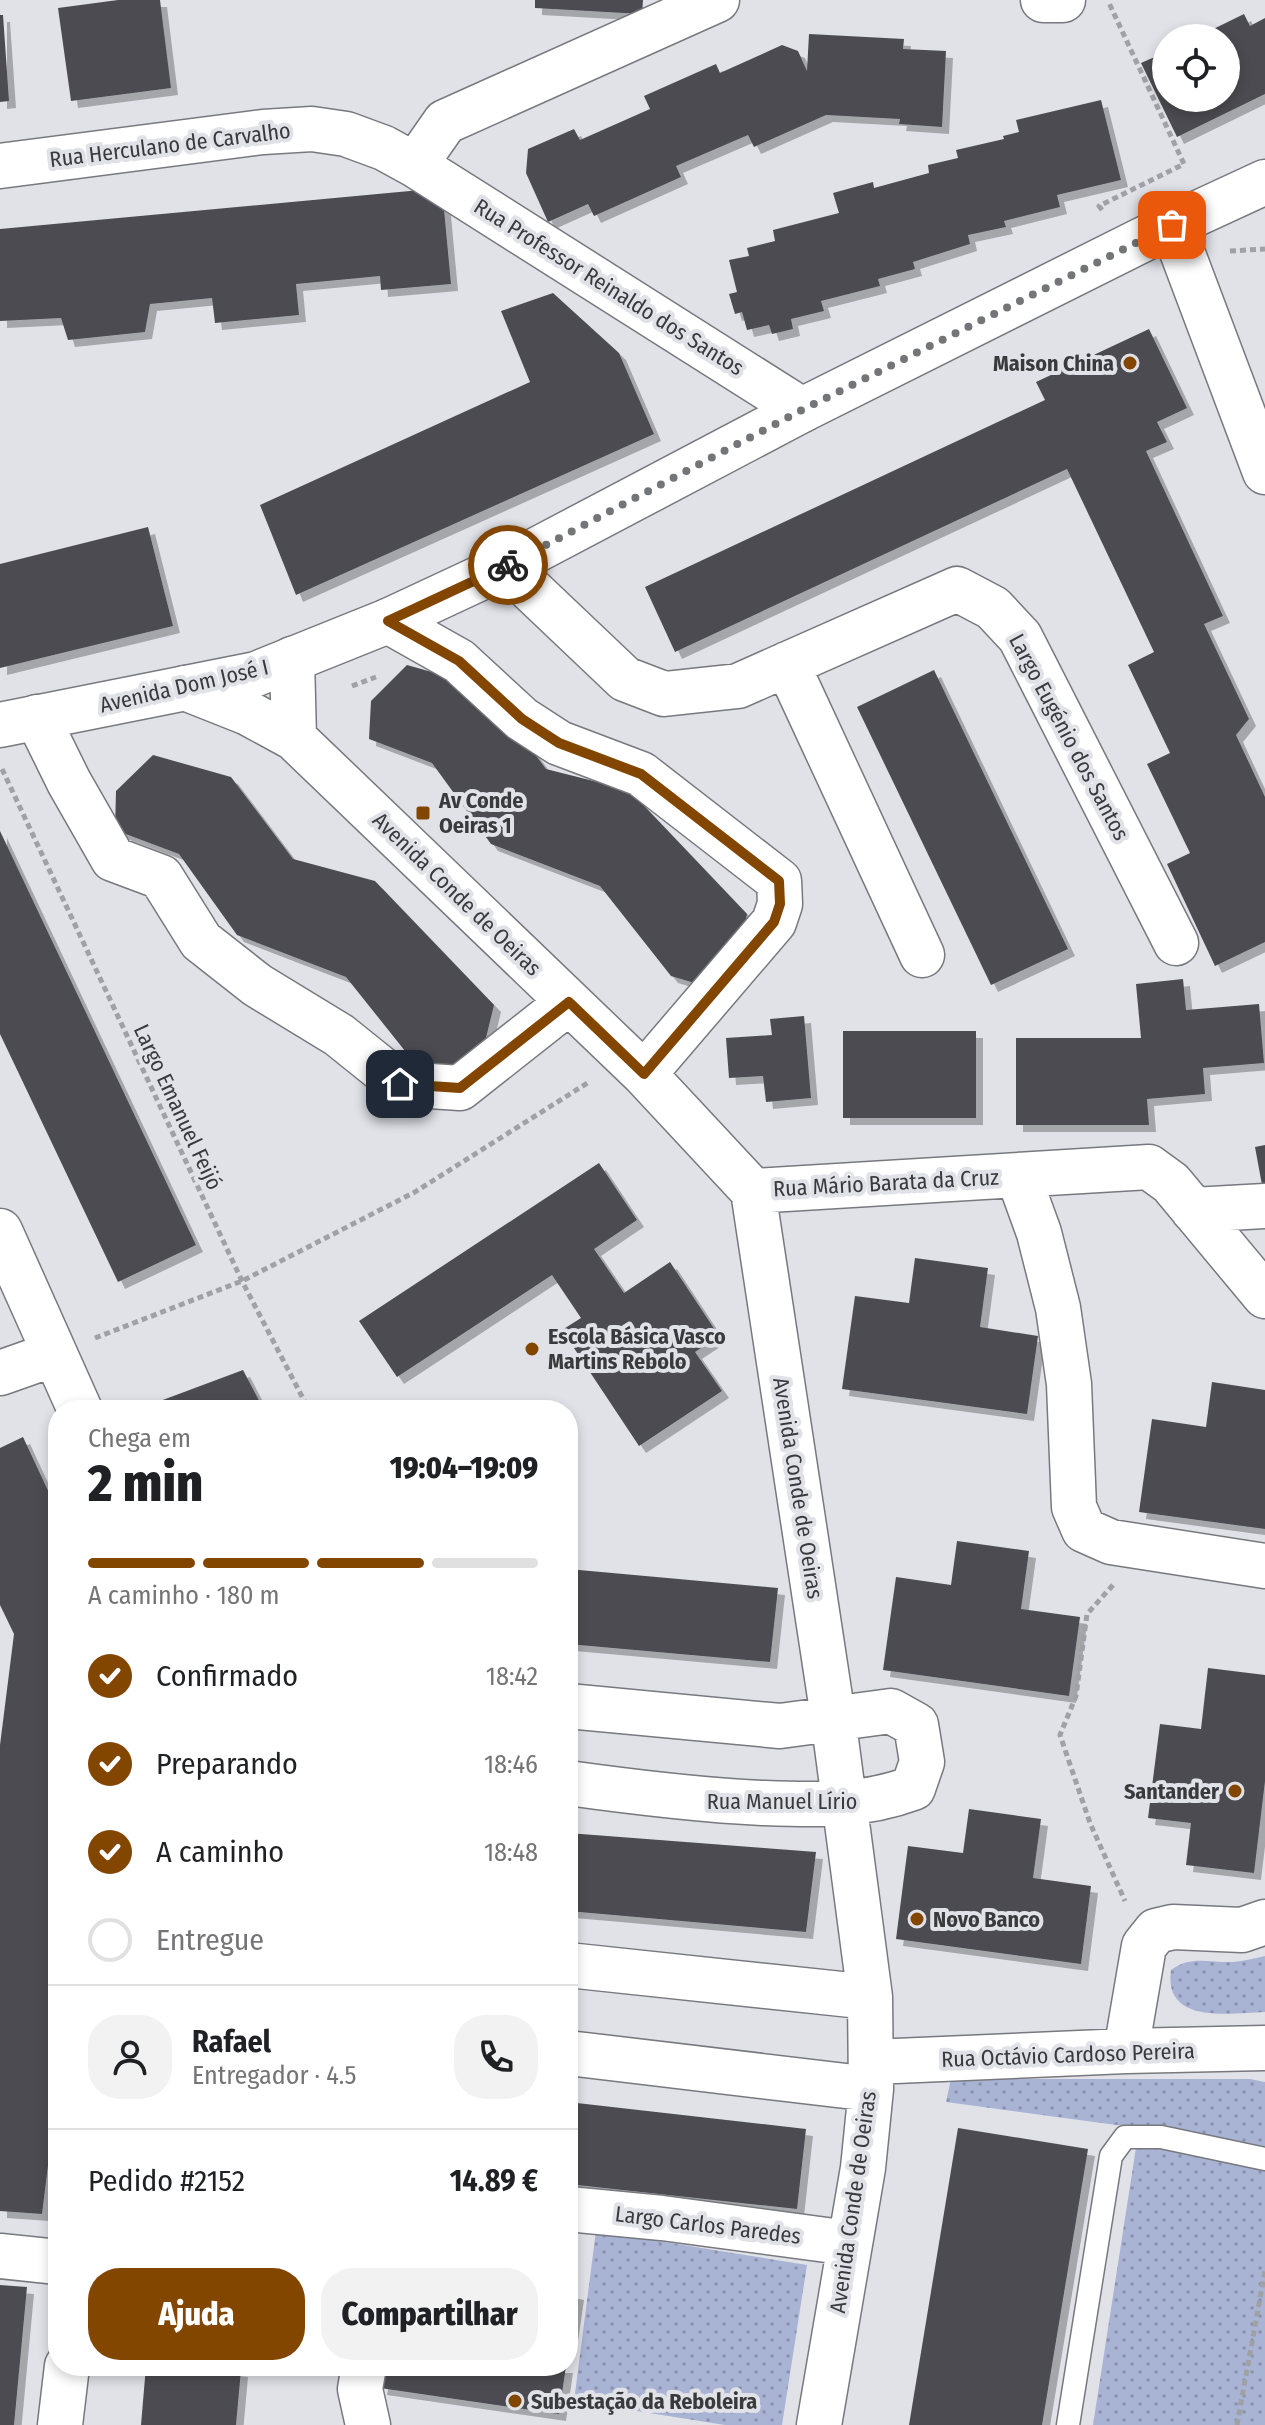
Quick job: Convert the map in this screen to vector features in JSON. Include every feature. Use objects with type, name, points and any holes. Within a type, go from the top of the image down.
[{"type":"street","points":[[415,165],[445,122],[717,0]]},
{"type":"street","points":[[1043,0],[1063,0]]},
{"type":"street","name":"Rua Herculano de Carvalho","points":[[0,166],[263,132],[312,129],[346,134],[384,148],[415,165]]},
{"type":"street","name":"Rua Professor Reinaldo dos Santos","points":[[415,165],[802,410]]},
{"type":"street","name":"Avenida Dom José I","points":[[18,721],[256,674],[388,621],[506,566],[802,410],[1172,225],[1265,182]]},
{"type":"street","points":[[1172,225],[1265,472]]},
{"type":"street","name":"Largo Eugénio dos Santos","points":[[506,566],[625,679],[664,694],[738,686],[957,589],[993,608],[1020,637],[1176,943]]},
{"type":"street","points":[[388,621],[459,661],[522,719],[559,743],[641,774],[779,881],[780,904],[774,922],[635,1066]]},
{"type":"street","points":[[292,659],[294,738]]},
{"type":"street","points":[[787,664],[922,955]]},
{"type":"street","name":"Avenida Conde de Oeiras","points":[[185,688],[248,713],[294,738],[635,1066],[753,1191],[846,1804],[870,1997],[871,2076],[863,2168],[819,2425]]},
{"type":"street","points":[[18,721],[69,782],[113,859],[161,877],[201,941],[257,985],[339,1035],[400,1084],[460,1088],[569,1002]]},
{"type":"street","name":"Rua Mário Barata da Cruz","points":[[753,1191],[1149,1167],[1171,1183],[1265,1296]]},
{"type":"street","name":"Rua Mário Barata da Cruz","points":[[1018,1175],[1039,1233],[1058,1308],[1069,1384],[1074,1507],[1084,1530],[1111,1542],[1265,1566]]},
{"type":"street","points":[[1193,1210],[1265,1206]]},
{"type":"street","points":[[0,1231],[75,1400]]},
{"type":"street","points":[[0,1373],[54,1354]]},
{"type":"street","name":"Rua Manuel Lírio","points":[[578,1707],[780,1726],[891,1711],[916,1725],[922,1762],[913,1788],[882,1799],[846,1804],[696,1800],[578,1784]]},
{"type":"street","points":[[1126,2051],[1144,1946],[1156,1931],[1173,1927],[1242,1930],[1265,1922]]},
{"type":"street","points":[[578,1966],[870,1997]]},
{"type":"street","name":"Rua Octávio Cardoso Pereira","points":[[578,2054],[871,2076],[1126,2051],[1265,2048]]},
{"type":"street","name":"Largo Carlos Paredes","points":[[578,2210],[849,2243]]},
{"type":"street","points":[[0,2256],[48,2261]]},
{"type":"street","points":[[60,2425],[66,2376]]},
{"type":"street","points":[[362,2376],[360,2389],[368,2425]]},
{"type":"lane","points":[[1068,2425],[1111,2156],[1117,2145],[1125,2137],[1161,2137],[1265,2159]]},
{"type":"path","points":[[1107,0],[1184,164]]},
{"type":"path","name":"Largo Emanuel Feijó","points":[[0,765],[242,1281],[304,1400]]},
{"type":"path","points":[[54,1354],[242,1281],[415,1192],[635,1066]]},
{"type":"path","points":[[1125,1544],[1120,1577],[1087,1614],[1076,1696],[1060,1735],[1090,1823],[1144,1946]]},
{"type":"path","points":[[1237,2425],[1265,2271]]},
{"type":"shaded area","points":[[1265,1956],[1265,2012],[1202,2012],[1188,2008],[1177,2000],[1171,1988],[1171,1970],[1178,1965],[1201,1961],[1233,1962]]},
{"type":"shaded area","points":[[951,2079],[1250,2079],[1265,2082],[1265,2425],[1093,2425],[1139,2128],[946,2102]]},
{"type":"shaded area","points":[[596,2231],[807,2265],[782,2425],[725,2425],[574,2401]]},
{"type":"building","points":[[118,0],[160,0],[171,88],[71,101],[58,8]]},
{"type":"building","points":[[535,0],[643,0],[642,14],[535,8]]},
{"type":"building","points":[[1244,14],[1250,26],[1265,18],[1265,94],[1240,106],[1240,24],[1224,24]]},
{"type":"building","points":[[0,15],[3,15],[9,101],[0,102]]},
{"type":"building","points":[[809,34],[904,39],[903,49],[946,51],[942,127],[899,124],[900,119],[826,115],[754,147],[748,135],[676,166],[681,177],[594,216],[588,204],[548,222],[526,173],[528,149],[574,129],[580,140],[650,109],[644,96],[716,64],[720,73],[782,45],[798,51],[807,71]]},
{"type":"building","points":[[1152,58],[1152,86],[1141,63]]},
{"type":"building","points":[[1101,100],[1121,180],[1057,195],[1060,207],[1004,221],[1006,227],[968,235],[970,244],[913,262],[915,269],[878,279],[880,286],[821,301],[824,311],[791,319],[793,329],[772,334],[769,325],[747,330],[742,312],[735,314],[729,294],[737,292],[729,260],[749,256],[747,248],[775,241],[773,230],[839,213],[833,193],[873,182],[874,188],[929,173],[928,165],[958,158],[956,150],[1004,139],[1003,136],[1019,132],[1016,120]]},
{"type":"building","points":[[1165,112],[1228,112],[1177,137]]},
{"type":"building","points":[[442,188],[451,284],[381,290],[380,276],[296,284],[299,315],[215,323],[212,298],[150,304],[145,332],[68,340],[61,318],[0,321],[0,229]]},
{"type":"building","points":[[553,293],[619,353],[654,434],[296,595],[260,505],[530,382],[501,311]]},
{"type":"building","points":[[1149,329],[1187,408],[1157,422],[1167,442],[1146,451],[1223,616],[1204,624],[1249,719],[1236,735],[1265,797],[1265,942],[1215,966],[1167,864],[1190,853],[1147,764],[1170,753],[1128,665],[1154,652],[1067,469],[675,652],[645,587],[1045,400],[1036,382]]},
{"type":"building","points":[[148,527],[173,626],[0,668],[0,564]]},
{"type":"building","points":[[407,665],[485,687],[546,769],[629,790],[747,914],[738,956],[698,984],[671,976],[600,886],[491,844],[432,763],[369,739],[371,701]]},
{"type":"building","points":[[934,670],[1068,949],[991,985],[857,707]]},
{"type":"building","points":[[153,755],[231,777],[293,859],[375,881],[494,1005],[484,1046],[444,1074],[417,1066],[346,977],[237,935],[179,854],[115,830],[116,791]]},
{"type":"building","points":[[0,831],[196,1245],[118,1282],[0,1034]]},
{"type":"building","points":[[1183,979],[1186,1010],[1259,1004],[1264,1063],[1203,1068],[1205,1094],[1147,1099],[1149,1125],[1016,1125],[1016,1038],[1141,1038],[1136,984]]},
{"type":"building","points":[[804,1016],[811,1098],[766,1102],[763,1076],[729,1078],[726,1038],[772,1035],[770,1019]]},
{"type":"building","points":[[843,1031],[976,1031],[976,1118],[843,1118]]},
{"type":"building","points":[[1265,1145],[1265,1184],[1262,1185],[1255,1147]]},
{"type":"building","points":[[599,1163],[637,1220],[594,1249],[624,1293],[670,1262],[719,1336],[695,1352],[722,1391],[639,1446],[562,1330],[581,1318],[552,1275],[397,1377],[359,1321]]},
{"type":"building","points":[[915,1258],[988,1268],[980,1327],[1038,1336],[1027,1414],[842,1389],[855,1296],[909,1303]]},
{"type":"building","points":[[243,1370],[259,1400],[163,1400]]},
{"type":"building","points":[[1212,1382],[1265,1390],[1265,1529],[1139,1512],[1152,1419],[1206,1427]]},
{"type":"building","points":[[23,1437],[48,1491],[48,2166],[42,2214],[0,2211],[0,1745],[14,1634],[0,1605],[0,1448]]},
{"type":"building","points":[[957,1541],[1029,1551],[1021,1609],[1080,1617],[1069,1696],[883,1670],[896,1577],[951,1585]]},
{"type":"building","points":[[578,1570],[778,1588],[770,1662],[578,1645]]},
{"type":"building","points":[[1208,1668],[1265,1675],[1265,1781],[1254,1873],[1186,1865],[1191,1823],[1148,1818],[1160,1724],[1201,1729]]},
{"type":"building","points":[[969,1809],[1041,1819],[1033,1878],[1091,1886],[1081,1964],[896,1939],[908,1846],[963,1853]]},
{"type":"building","points":[[578,1834],[816,1852],[806,1932],[578,1912]]},
{"type":"building","points":[[578,2103],[806,2129],[797,2209],[578,2185]]},
{"type":"building","points":[[958,2128],[1088,2149],[1042,2425],[909,2425]]},
{"type":"building","points":[[0,2285],[27,2287],[14,2425],[0,2425]]},
{"type":"building","points":[[145,2376],[240,2376],[236,2425],[141,2425]]},
{"type":"building","name":"Subestação da Reboleira","points":[[382,2376],[565,2376],[559,2414],[380,2388]]},
{"type":"way so far","points":[[508,565],[802,410],[1172,225]]},
{"type":"place","name":"Maison China","points":[[1130,363]]},
{"type":"place","name":"Av Conde Oeiras 1","points":[[423,813]]},
{"type":"place","name":"Escola Básica Vasco Martins Rebolo","points":[[532,1349]]},
{"type":"place","name":"Santander","points":[[1235,1791]]},
{"type":"place","name":"Novo Banco","points":[[917,1919]]},
{"type":"place","name":"Subestação da Reboleira","points":[[515,2401]]},
{"type":"route","points":[[400,1084],[460,1088],[569,1002],[644,1074],[774,922],[780,904],[779,881],[641,774],[559,743],[522,719],[459,661],[388,621],[508,565]]}]
